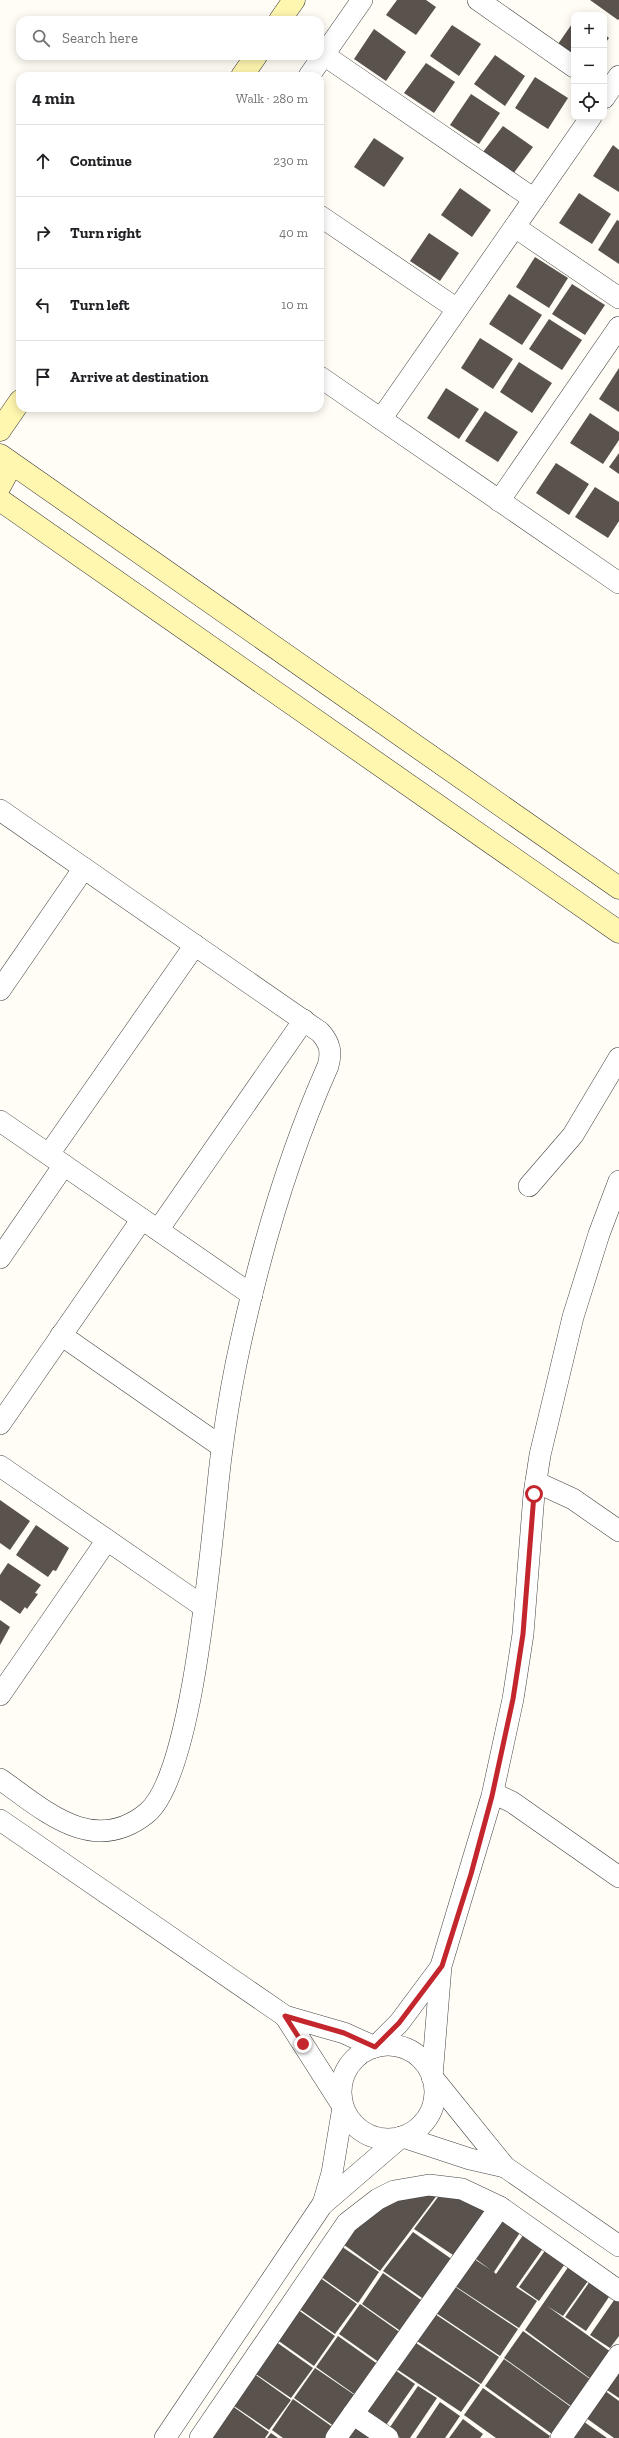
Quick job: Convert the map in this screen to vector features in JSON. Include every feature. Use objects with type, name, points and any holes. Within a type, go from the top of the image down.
[{"type":"street","points":[[283,16],[294,0]]},
{"type":"street","points":[[362,0],[324,54],[534,199]]},
{"type":"street","points":[[478,0],[571,65]]},
{"type":"street","points":[[245,72],[253,60]]},
{"type":"street","points":[[312,72],[320,60]]},
{"type":"street","points":[[381,419],[588,120]]},
{"type":"street","points":[[324,219],[457,309]]},
{"type":"street","points":[[515,227],[619,298]]},
{"type":"street","points":[[499,501],[619,327]]},
{"type":"street","points":[[324,380],[499,501],[618,579]]},
{"type":"street","points":[[0,430],[16,407]]},
{"type":"street","points":[[0,486],[8,473],[3,458]]},
{"type":"street","points":[[3,458],[619,888]]},
{"type":"street","points":[[0,500],[619,932]]},
{"type":"street","points":[[0,810],[304,1020],[326,1039],[331,1051],[330,1059],[293,1158],[252,1295],[236,1362],[222,1447],[200,1644],[185,1717],[174,1760],[163,1792],[146,1813],[128,1825],[116,1829],[80,1829],[53,1816],[0,1779]]},
{"type":"street","points":[[0,990],[84,868]]},
{"type":"street","points":[[0,1258],[57,1160],[195,945]]},
{"type":"street","points":[[0,1424],[61,1335],[150,1224],[304,1020]]},
{"type":"street","points":[[529,1186],[573,1135],[619,1058]]},
{"type":"street","points":[[0,1121],[252,1295]]},
{"type":"street","points":[[165,2438],[322,2205],[402,2137],[414,2131],[430,2114],[434,2096],[432,2078],[442,1966],[471,1874],[493,1793],[513,1699],[523,1634],[536,1482],[555,1388],[573,1317],[599,1234],[619,1181]]},
{"type":"street","points":[[61,1335],[222,1447]]},
{"type":"street","points":[[0,1466],[204,1607]]},
{"type":"street","points":[[536,1482],[573,1499],[619,1531]]},
{"type":"street","points":[[0,1695],[107,1540]]},
{"type":"street","points":[[493,1793],[512,1802],[619,1877]]},
{"type":"street","points":[[0,1820],[285,2016],[344,2033],[375,2047],[399,2047],[410,2051],[423,2062],[432,2078],[505,2167],[619,2246]]},
{"type":"street","points":[[322,2205],[337,2154],[343,2107],[342,2082],[346,2070],[354,2060],[375,2047],[399,2023],[442,1966]]},
{"type":"street","points":[[285,2016],[354,2125],[371,2136],[391,2139],[402,2137],[456,2155],[505,2167]]},
{"type":"street","points":[[200,2438],[347,2223],[364,2209],[394,2191],[429,2185],[462,2190],[500,2207],[619,2290]]},
{"type":"street","points":[[336,2438],[500,2207]]},
{"type":"street","points":[[561,2438],[619,2354]]},
{"type":"street","points":[[353,2414],[388,2438]]},
{"type":"building","points":[[397,0],[426,0],[436,7],[416,35],[386,15]]},
{"type":"building","points":[[590,0],[619,0],[618,20]]},
{"type":"building","points":[[452,25],[481,44],[459,76],[430,56]]},
{"type":"building","points":[[571,25],[571,53],[558,44]]},
{"type":"building","points":[[374,29],[406,52],[386,81],[354,59]]},
{"type":"building","points":[[495,55],[525,76],[505,106],[474,84]]},
{"type":"building","points":[[426,63],[455,82],[434,113],[404,93]]},
{"type":"building","points":[[535,77],[568,98],[548,129],[515,108]]},
{"type":"building","points":[[471,94],[500,113],[479,144],[450,125]]},
{"type":"building","points":[[503,126],[533,147],[513,174],[483,152]]},
{"type":"building","points":[[374,138],[404,158],[384,187],[354,167]]},
{"type":"building","points":[[613,145],[619,150],[619,192],[593,176]]},
{"type":"building","points":[[460,188],[491,210],[472,237],[441,215]]},
{"type":"building","points":[[579,193],[611,214],[592,244],[559,223]]},
{"type":"building","points":[[617,220],[619,221],[619,264],[598,250]]},
{"type":"building","points":[[429,233],[459,253],[440,281],[410,261]]},
{"type":"building","points":[[535,257],[568,278],[549,308],[516,287]]},
{"type":"building","points":[[572,284],[605,305],[585,335],[552,314]]},
{"type":"building","points":[[509,294],[542,315],[522,345],[489,324]]},
{"type":"building","points":[[549,319],[582,340],[562,370],[529,349]]},
{"type":"building","points":[[480,338],[513,359],[493,389],[461,368]]},
{"type":"building","points":[[519,362],[552,383],[532,413],[500,392]]},
{"type":"building","points":[[619,368],[619,412],[599,399]]},
{"type":"building","points":[[446,388],[479,409],[459,439],[427,418]]},
{"type":"building","points":[[485,411],[518,432],[498,462],[465,441]]},
{"type":"building","points":[[590,413],[619,432],[619,440],[603,464],[570,443]]},
{"type":"building","points":[[619,453],[619,474],[609,467]]},
{"type":"building","points":[[556,463],[589,484],[569,515],[536,493]]},
{"type":"building","points":[[595,487],[619,502],[619,521],[608,538],[575,517]]},
{"type":"building","points":[[0,1500],[30,1521],[10,1550],[0,1543]]},
{"type":"building","points":[[36,1525],[69,1548],[56,1571],[53,1570],[48,1577],[16,1555]]},
{"type":"building","points":[[8,1563],[41,1585],[35,1593],[38,1594],[27,1609],[25,1607],[20,1614],[0,1600],[0,1575]]},
{"type":"building","points":[[0,1620],[10,1627],[0,1645]]},
{"type":"building","points":[[444,2189],[493,2206],[456,2257],[414,2229]]},
{"type":"building","points":[[441,2190],[380,2271],[340,2242],[381,2200]]},
{"type":"building","points":[[503,2214],[523,2228],[494,2272],[496,2274],[526,2231],[546,2244],[516,2287],[537,2301],[519,2328],[452,2284],[471,2257],[491,2270],[473,2257]]},
{"type":"building","points":[[413,2232],[453,2260],[425,2300],[383,2271]]},
{"type":"building","points":[[338,2244],[379,2272],[358,2303],[317,2274]]},
{"type":"building","points":[[549,2245],[569,2258],[539,2301],[519,2287]]},
{"type":"building","points":[[573,2260],[593,2274],[563,2316],[547,2306],[611,2352],[591,2379],[525,2330]]},
{"type":"building","points":[[383,2273],[424,2302],[402,2332],[362,2304]]},
{"type":"building","points":[[595,2274],[615,2288],[586,2331],[565,2317]]},
{"type":"building","points":[[316,2275],[357,2304],[335,2334],[295,2306]]},
{"type":"building","points":[[451,2284],[518,2329],[500,2356],[433,2311]]},
{"type":"building","points":[[619,2293],[619,2336],[610,2348],[590,2335]]},
{"type":"building","points":[[360,2304],[401,2333],[380,2363],[339,2334]]},
{"type":"building","points":[[294,2307],[335,2336],[314,2366],[273,2337]]},
{"type":"building","points":[[432,2312],[499,2357],[481,2384],[414,2339]]},
{"type":"building","points":[[523,2331],[590,2379],[571,2406],[504,2358]]},
{"type":"building","points":[[338,2336],[379,2365],[357,2396],[316,2367]]},
{"type":"building","points":[[272,2339],[313,2368],[291,2398],[250,2370]]},
{"type":"building","points":[[413,2341],[480,2385],[461,2412],[395,2368]]},
{"type":"building","points":[[504,2359],[571,2407],[552,2434],[485,2386]]},
{"type":"building","points":[[619,2361],[619,2398],[601,2386]]},
{"type":"building","points":[[315,2368],[356,2396],[335,2427],[294,2398]]},
{"type":"building","points":[[395,2370],[415,2384],[384,2428],[364,2415]]},
{"type":"building","points":[[250,2371],[291,2400],[269,2430],[228,2402]]},
{"type":"building","points":[[418,2386],[437,2398],[410,2438],[400,2438],[388,2430]]},
{"type":"building","points":[[483,2388],[550,2436],[549,2438],[496,2438],[464,2415]]},
{"type":"building","points":[[601,2388],[619,2401],[619,2438],[614,2438],[582,2415]]},
{"type":"building","points":[[293,2399],[334,2428],[327,2438],[283,2438],[272,2430]]},
{"type":"building","points":[[440,2402],[460,2416],[445,2438],[416,2438]]},
{"type":"building","points":[[228,2403],[269,2432],[265,2438],[213,2438],[207,2434]]},
{"type":"building","points":[[463,2419],[483,2434],[480,2438],[449,2438]]},
{"type":"building","points":[[580,2419],[607,2438],[566,2438]]},
{"type":"building","points":[[357,2421],[374,2438],[345,2438]]},
{"type":"building","points":[[271,2433],[278,2438],[267,2438]]},
{"type":"route","points":[[303,2044],[285,2016],[314,2023],[344,2033],[375,2047],[399,2023],[442,1966],[471,1874],[492,1796],[513,1699],[523,1634],[530,1570],[534,1494]]}]
